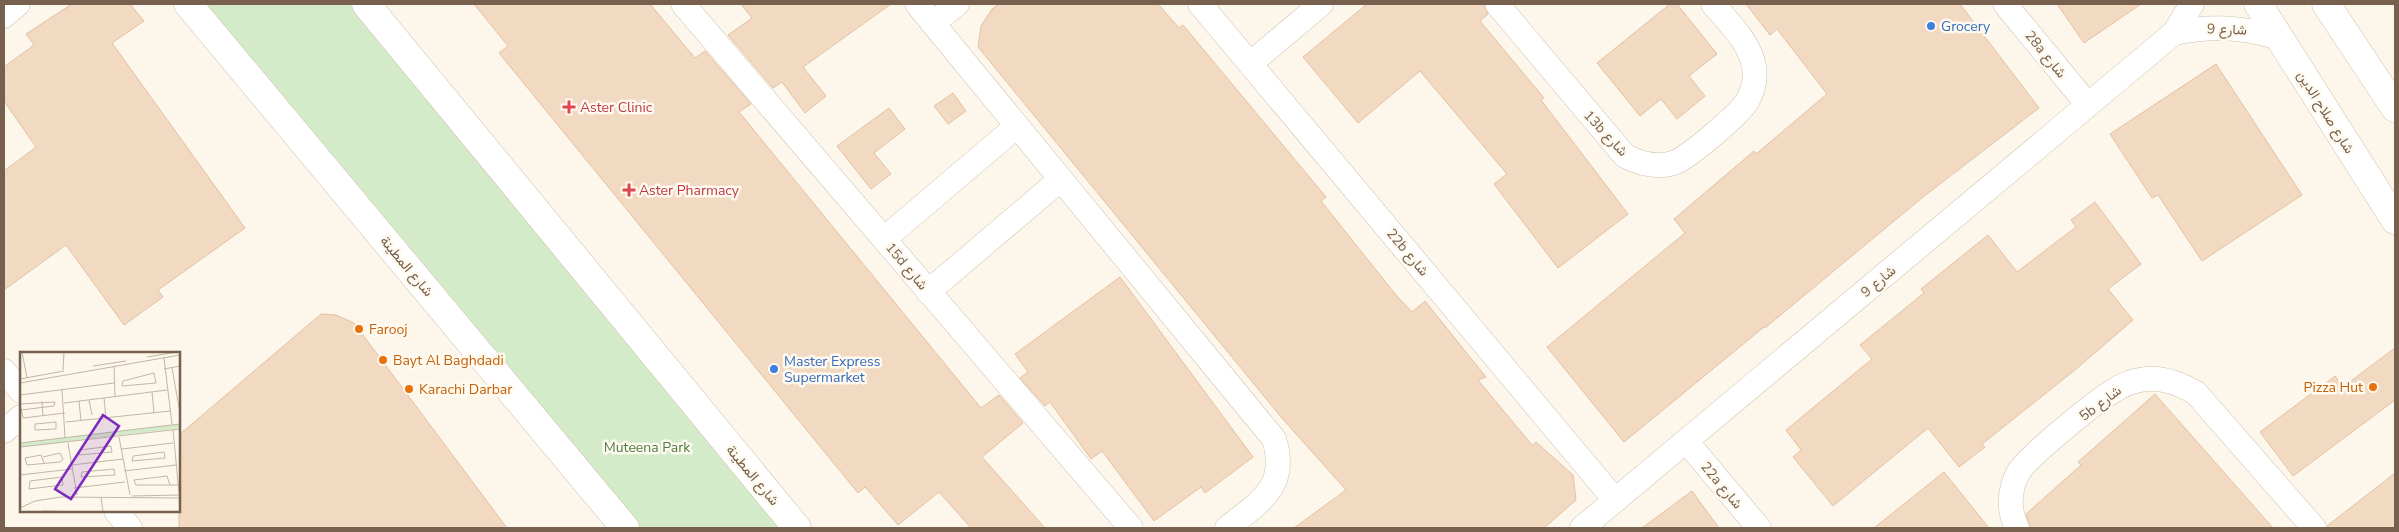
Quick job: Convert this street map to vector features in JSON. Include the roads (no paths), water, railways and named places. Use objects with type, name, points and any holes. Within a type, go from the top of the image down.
[{"type":"street","points":[[4,16],[18,4]]},
{"type":"street","name":"شارع المطينة","points":[[188,4],[625,528]]},
{"type":"street","name":"شارع المطينة","points":[[366,4],[797,528]]},
{"type":"street","name":"15d شارع","points":[[683,4],[1131,528]]},
{"type":"street","points":[[917,4],[1274,439],[1279,455],[1278,472],[1272,488],[1261,501],[1227,528]]},
{"type":"street","points":[[932,23],[957,4]]},
{"type":"street","name":"22b شارع","points":[[1200,4],[1615,500]]},
{"type":"street","points":[[1250,64],[1321,4]]},
{"type":"street","name":"13b شارع","points":[[1497,4],[1625,156],[1641,164],[1658,166],[1675,162],[1690,153],[1736,114],[1748,101],[1754,85],[1754,68],[1750,51],[1713,4]]},
{"type":"street","name":"28a شارع","points":[[2005,4],[2088,105]]},
{"type":"street","name":"شارع 9","points":[[1582,528],[2174,33],[2192,4]]},
{"type":"street","name":"شارع صلاح الدين","points":[[2258,4],[2395,220]]},
{"type":"street","points":[[2326,4],[2395,108]]},
{"type":"street","name":"شارع 9","points":[[2174,33],[2200,28],[2227,26],[2253,30],[2279,38]]},
{"type":"street","points":[[884,239],[1017,126]]},
{"type":"street","points":[[928,292],[1061,179]]},
{"type":"street","points":[[4,370],[20,391]]},
{"type":"street","name":"5b شارع","points":[[2017,528],[2010,508],[2012,490],[2019,472],[2032,458],[2110,392],[2127,384],[2146,379],[2164,379],[2181,384],[2196,393],[2314,528]]},
{"type":"street","points":[[4,431],[20,418]]},
{"type":"street","name":"22a شارع","points":[[1686,442],[1759,528]]},
{"type":"street","points":[[117,512],[130,528]]},
{"type":"place","name":"Grocery","points":[[1931,26]]},
{"type":"place","name":"Aster Clinic","points":[[569,107]]},
{"type":"place","name":"Aster Pharmacy","points":[[629,190]]},
{"type":"place","name":"Farooj","points":[[359,329]]},
{"type":"place","name":"Bayt Al Baghdadi","points":[[383,360]]},
{"type":"place","name":"Master Express Supermarket","points":[[774,369]]},
{"type":"place","name":"Pizza Hut","points":[[2373,387]]},
{"type":"place","name":"Karachi Darbar","points":[[409,389]]},
{"type":"park label","name":"Muteena Park","points":[[647,447]]}]
